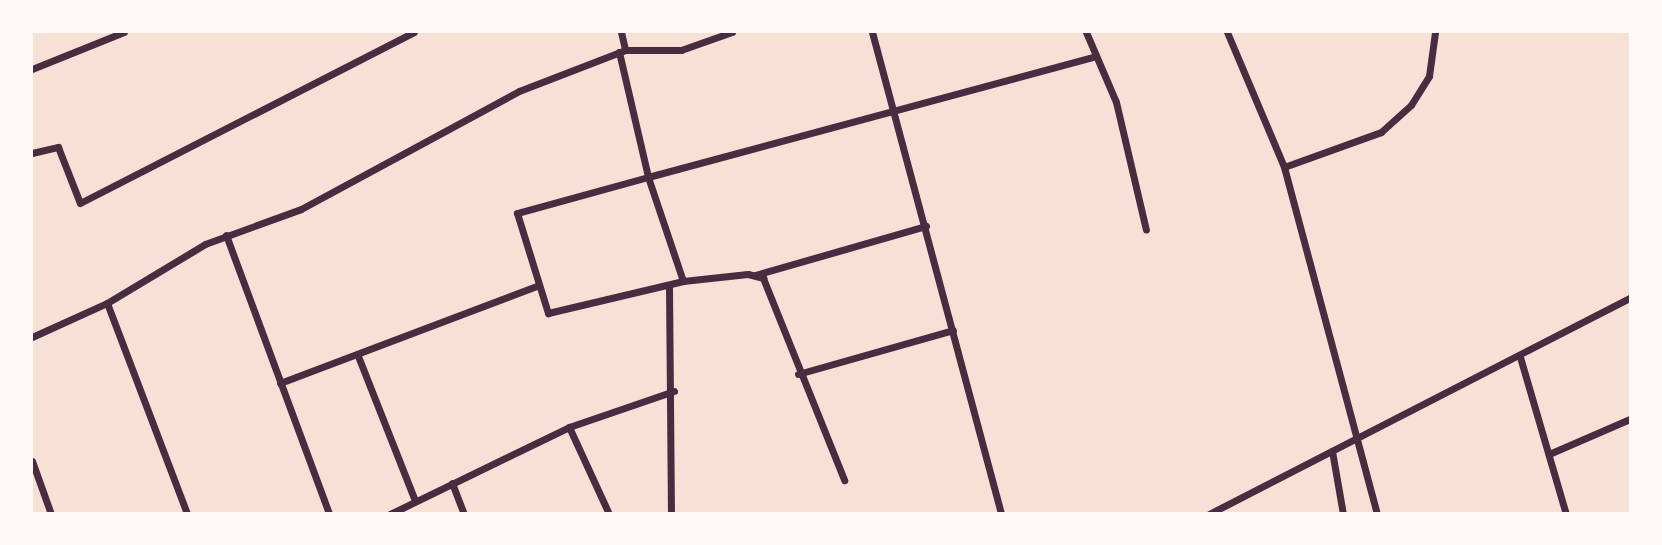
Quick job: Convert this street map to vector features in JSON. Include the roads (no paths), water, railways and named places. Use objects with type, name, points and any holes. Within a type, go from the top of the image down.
[{"type":"street","points":[[32,69],[124,32]]},
{"type":"street","points":[[32,153],[58,147],[80,203],[414,32]]},
{"type":"street","points":[[621,32],[622,51],[648,177],[683,281]]},
{"type":"street","points":[[32,337],[107,303],[226,235],[301,209],[519,91],[622,51],[681,50],[732,32]]},
{"type":"street","points":[[872,32],[899,113],[1002,513]]},
{"type":"street","points":[[1086,32],[1116,102],[1146,230]]},
{"type":"street","points":[[1227,32],[1284,167],[1360,441],[1377,513]]},
{"type":"street","points":[[1284,167],[1381,132],[1411,105],[1429,76],[1435,32]]},
{"type":"street","points":[[926,226],[754,275],[683,281],[559,313],[548,313],[537,286],[517,213],[522,208],[899,113],[1096,57]]},
{"type":"street","points":[[226,235],[330,513]]},
{"type":"street","points":[[754,275],[763,278],[798,374],[844,480]]},
{"type":"street","points":[[281,383],[537,286]]},
{"type":"street","points":[[669,286],[674,391],[671,513]]},
{"type":"street","points":[[1209,513],[1332,451],[1360,441],[1630,298]]},
{"type":"street","points":[[107,303],[187,513]]},
{"type":"street","points":[[798,374],[953,330]]},
{"type":"street","points":[[358,356],[415,501]]},
{"type":"street","points":[[1520,357],[1566,513]]},
{"type":"street","points":[[390,513],[569,427],[674,391]]},
{"type":"street","points":[[1549,454],[1630,419]]},
{"type":"street","points":[[569,427],[609,513]]},
{"type":"street","points":[[1332,451],[1343,513]]},
{"type":"street","points":[[32,461],[51,513]]},
{"type":"street","points":[[452,483],[464,513]]}]
